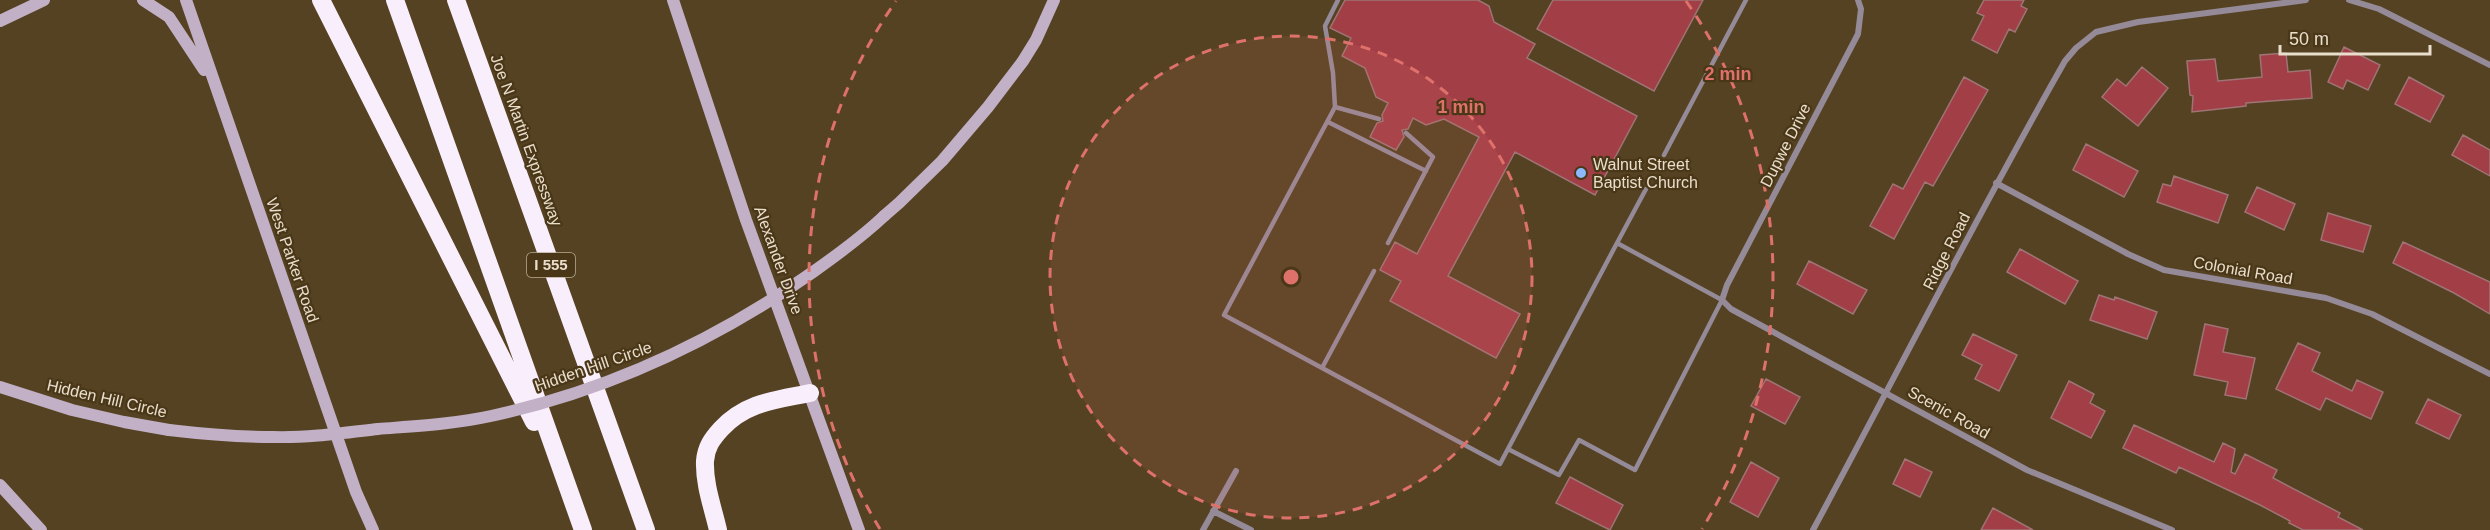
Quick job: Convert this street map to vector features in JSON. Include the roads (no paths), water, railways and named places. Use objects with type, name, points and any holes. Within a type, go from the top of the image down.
[{"type":"highway","points":[[321,0],[568,488]]},
{"type":"highway","points":[[394,0],[583,530]]},
{"type":"highway","name":"Joe N Martin Expressway","points":[[456,0],[646,530]]},
{"type":"highway","points":[[718,530],[706,482],[705,461],[712,439],[740,411],[755,405],[810,393]]},
{"type":"street","points":[[0,21],[44,0]]},
{"type":"street","points":[[143,0],[169,17],[215,88]]},
{"type":"street","name":"West Parker Road","points":[[186,0],[356,492],[373,530]]},
{"type":"street","name":"Alexander Drive","points":[[673,0],[746,220],[859,530]]},
{"type":"street","name":"Hidden Hill Circle","points":[[0,387],[72,410],[124,422],[169,429],[274,437],[453,422],[490,416],[594,386],[655,363],[756,311],[834,259],[899,203],[942,161],[988,107],[1023,61],[1043,26],[1054,0]]},
{"type":"street","name":"Dupwe Drive","points":[[1722,300],[1727,285],[1858,34],[1861,9],[1858,0]]},
{"type":"street","name":"Ridge Road","points":[[1812,530],[1887,393],[1996,183],[2065,61],[2076,48],[2096,32],[2138,22],[2306,0]]},
{"type":"street","points":[[2349,0],[2379,9],[2490,65]]},
{"type":"street","name":"Colonial Road","points":[[1996,183],[2127,254],[2164,270],[2345,303],[2372,314],[2490,374]]},
{"type":"street","name":"Scenic Road","points":[[1722,300],[1731,309],[2027,470],[2172,530]]},
{"type":"street","points":[[1203,530],[1236,471]]},
{"type":"street","points":[[0,485],[41,530]]},
{"type":"street","points":[[1214,511],[1251,530]]},
{"type":"lane","points":[[1338,0],[1325,26],[1333,73],[1335,107],[1224,315],[1500,464],[1646,189]]},
{"type":"lane","points":[[1664,155],[1746,0]]},
{"type":"lane","points":[[1335,107],[1380,119]]},
{"type":"lane","points":[[1328,122],[1426,171]]},
{"type":"lane","points":[[1388,243],[1433,157],[1406,133]]},
{"type":"lane","points":[[1508,449],[1559,475],[1579,440],[1635,470],[1722,300],[1617,243]]},
{"type":"lane","points":[[1322,368],[1374,271]]},
{"type":"place","name":"Walnut Street Baptist Church","points":[[1581,173]]}]
